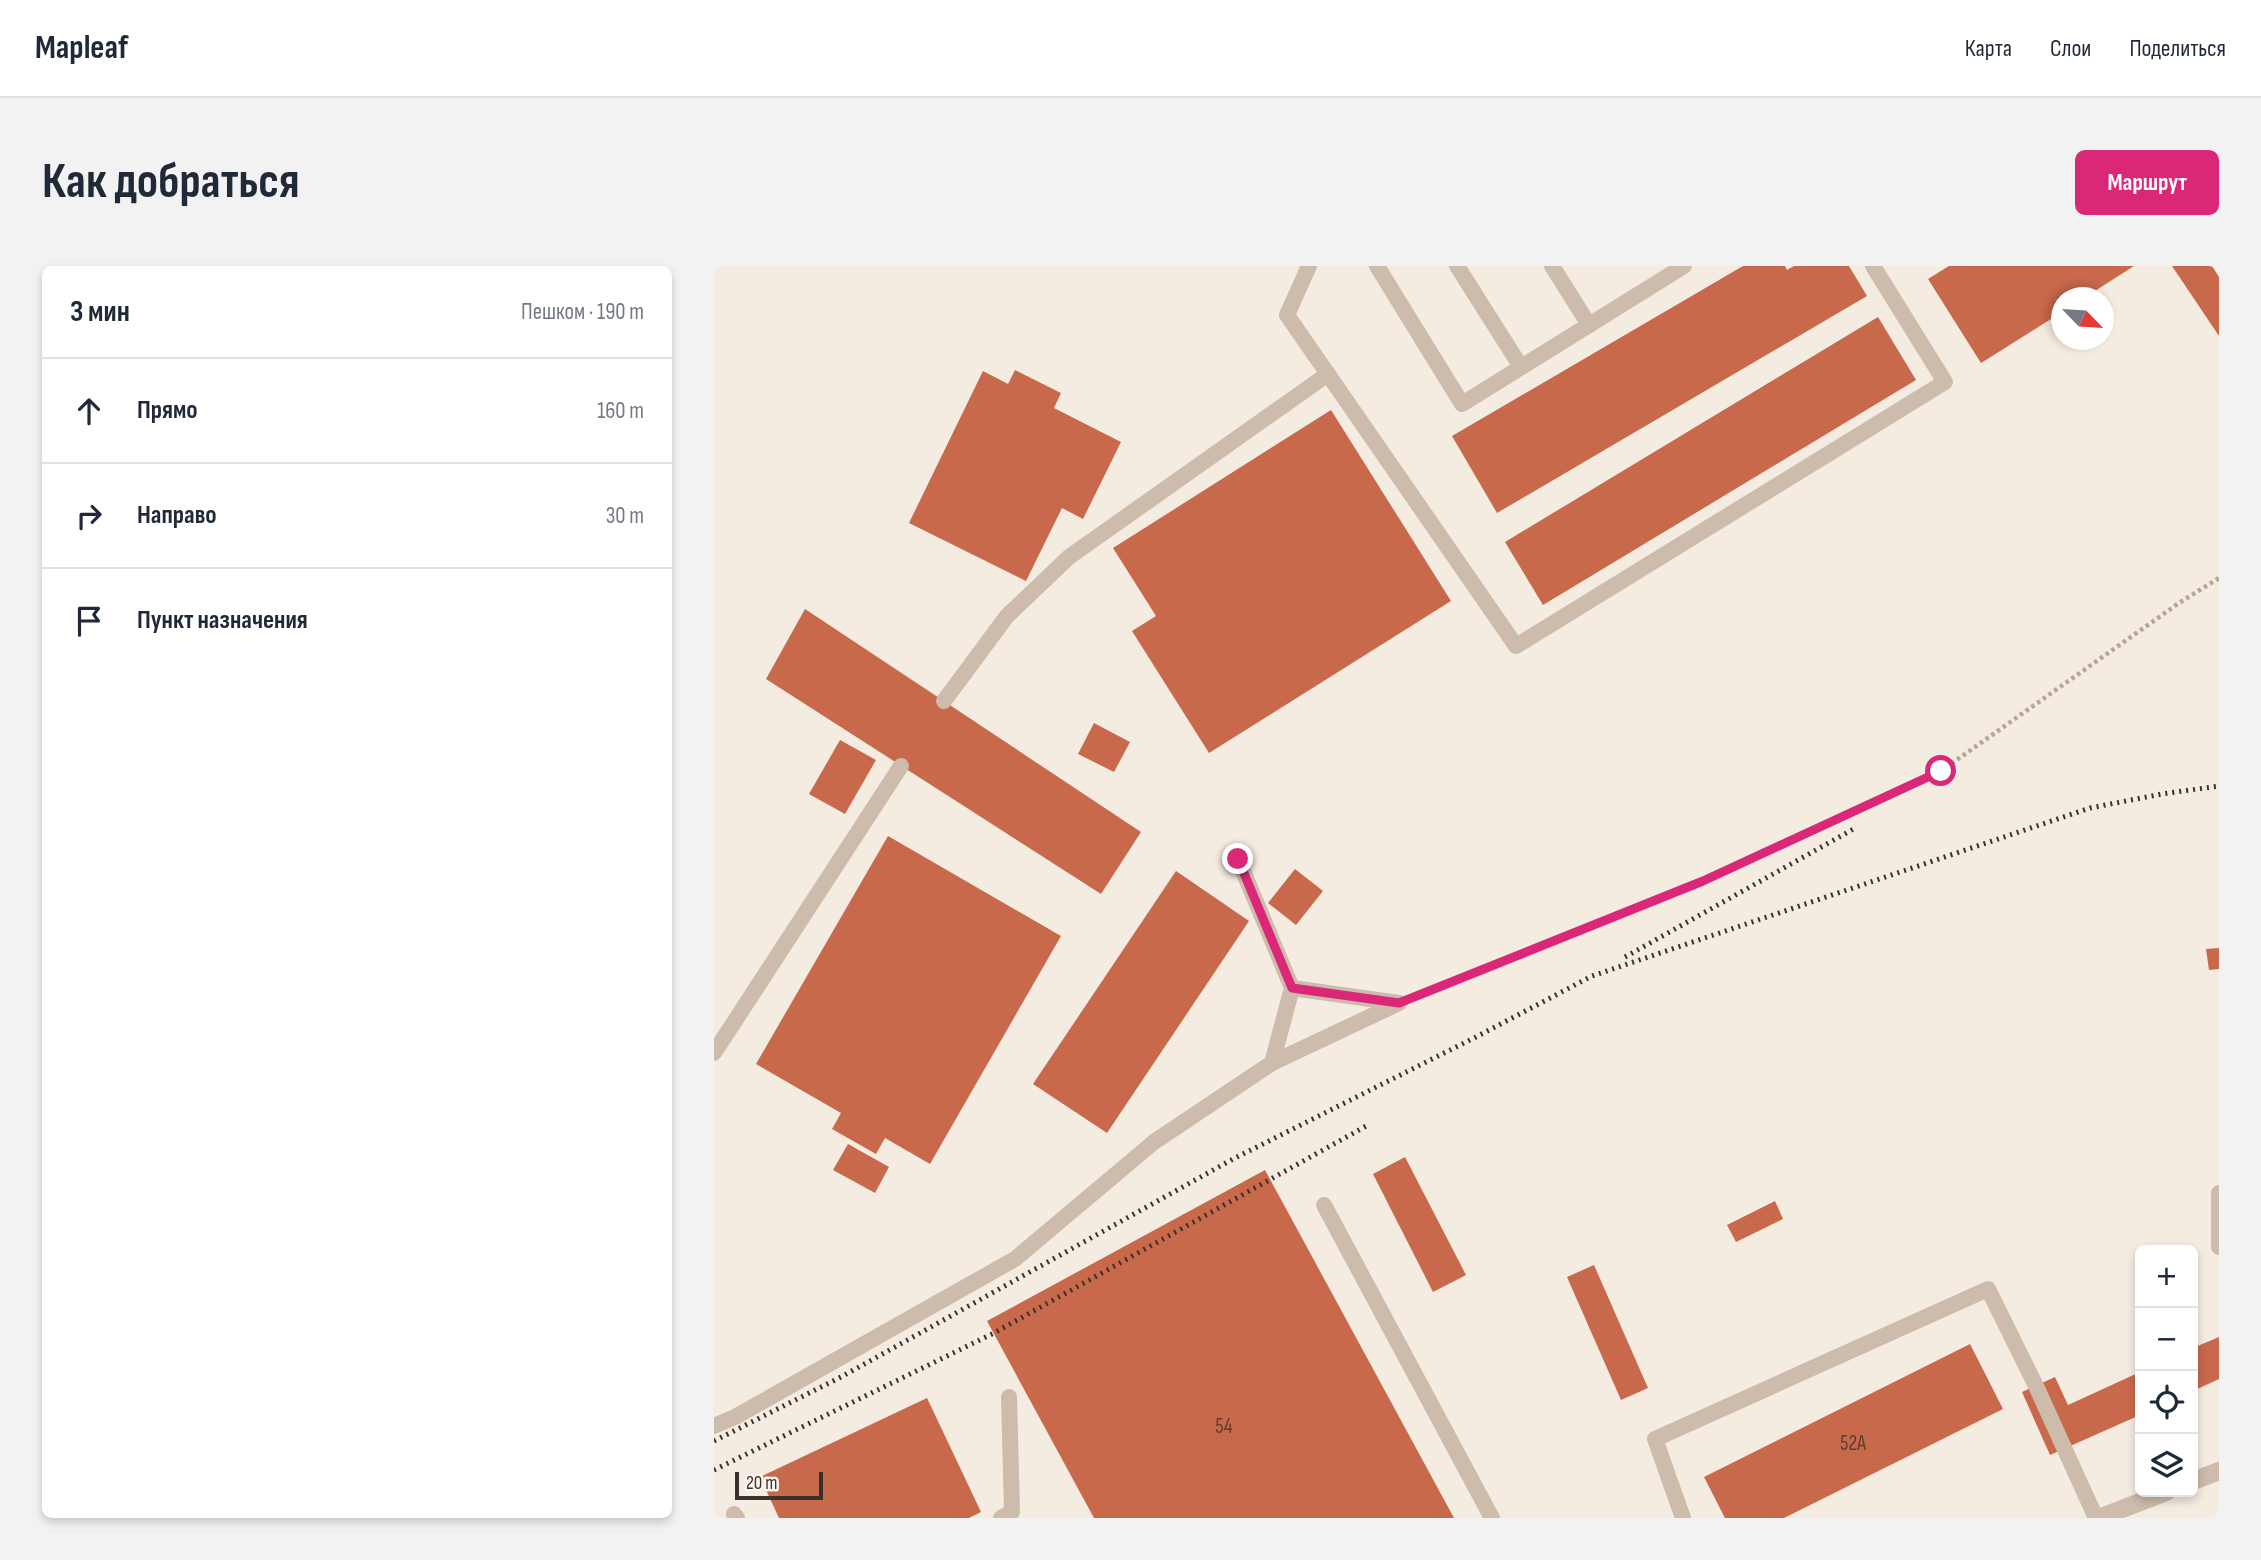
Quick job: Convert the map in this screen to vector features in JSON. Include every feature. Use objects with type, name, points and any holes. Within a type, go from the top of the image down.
[{"type":"street","points":[[2198,1479],[2219,1471]]},
{"type":"street","points":[[2098,1518],[2120,1515],[2156,1497]]},
{"type":"lane","points":[[1309,266],[1287,315],[1516,646],[1945,382],[1873,266]]},
{"type":"lane","points":[[1377,266],[1462,404],[1684,266]]},
{"type":"lane","points":[[1457,266],[1521,367]]},
{"type":"lane","points":[[1552,266],[1589,325]]},
{"type":"lane","points":[[944,701],[1007,617],[1069,557],[1328,374]]},
{"type":"lane","points":[[714,1053],[901,766]]},
{"type":"lane","points":[[1238,859],[1292,988],[1272,1063]]},
{"type":"lane","points":[[1292,988],[1399,1003]]},
{"type":"lane","points":[[714,1426],[735,1417],[1015,1259],[1154,1142],[1272,1063],[1399,1003]]},
{"type":"lane","points":[[2219,1193],[2219,1247]]},
{"type":"lane","points":[[1324,1205],[1492,1518]]},
{"type":"lane","points":[[1683,1518],[1655,1438],[1987,1289],[2098,1518]]},
{"type":"lane","points":[[1001,1518],[1012,1512],[1009,1397]]},
{"type":"path","points":[[1399,1003],[1703,881],[1941,771],[2179,603],[2219,578]]},
{"type":"building","points":[[1743,266],[1785,266],[1787,270],[1794,266],[1849,266],[1867,296],[1497,513],[1452,436]]},
{"type":"building","points":[[1949,266],[2134,266],[2101,287],[2051,287],[2051,319],[1981,363],[1928,279]]},
{"type":"building","points":[[2172,266],[2212,266],[2219,277],[2219,336]]},
{"type":"building","points":[[1878,317],[1916,380],[1543,605],[1505,542]]},
{"type":"building","points":[[1015,370],[1061,393],[1054,408],[1121,442],[1083,519],[1062,508],[1026,581],[909,523],[983,371],[1008,384]]},
{"type":"building","points":[[1331,410],[1451,601],[1209,753],[1132,631],[1156,616],[1113,548]]},
{"type":"building","points":[[805,609],[1141,832],[1101,894],[766,679]]},
{"type":"building","points":[[1094,723],[1130,742],[1114,772],[1078,754]]},
{"type":"building","points":[[840,740],[876,760],[845,814],[809,794]]},
{"type":"building","points":[[888,836],[1061,936],[930,1164],[885,1138],[876,1154],[832,1129],[841,1113],[756,1064]]},
{"type":"building","points":[[1295,869],[1323,891],[1296,925],[1268,903]]},
{"type":"building","points":[[1176,871],[1249,921],[1107,1133],[1033,1084]]},
{"type":"building","points":[[2219,948],[2219,969],[2209,970],[2206,949]]},
{"type":"building","points":[[848,1144],[889,1167],[875,1193],[833,1170]]},
{"type":"building","points":[[1405,1157],[1466,1275],[1433,1292],[1373,1174]]},
{"type":"building","points":[[1265,1170],[1454,1518],[1094,1518],[987,1321]]},
{"type":"building","points":[[1775,1201],[1783,1219],[1736,1242],[1727,1225]]},
{"type":"building","points":[[1594,1265],[1648,1388],[1621,1400],[1567,1277]]},
{"type":"building","points":[[2219,1337],[2219,1379],[2198,1389],[2198,1371],[2198,1346]]},
{"type":"building","points":[[1970,1344],[2003,1409],[1784,1518],[1725,1518],[1704,1477]]},
{"type":"building","points":[[2135,1374],[2135,1417],[2050,1455],[2022,1392],[2055,1377],[2068,1405]]},
{"type":"building","points":[[927,1398],[981,1512],[969,1518],[779,1518],[760,1477]]},
{"type":"railway","points":[[714,1441],[841,1377],[1233,1159],[1592,976],[2090,808],[2219,786]]},
{"type":"railway","points":[[1625,957],[1857,827]]},
{"type":"railway","points":[[714,1470],[994,1333],[1368,1125]]},
{"type":"route","points":[[1238,859],[1292,988],[1399,1003],[1703,881],[1941,771]]}]
